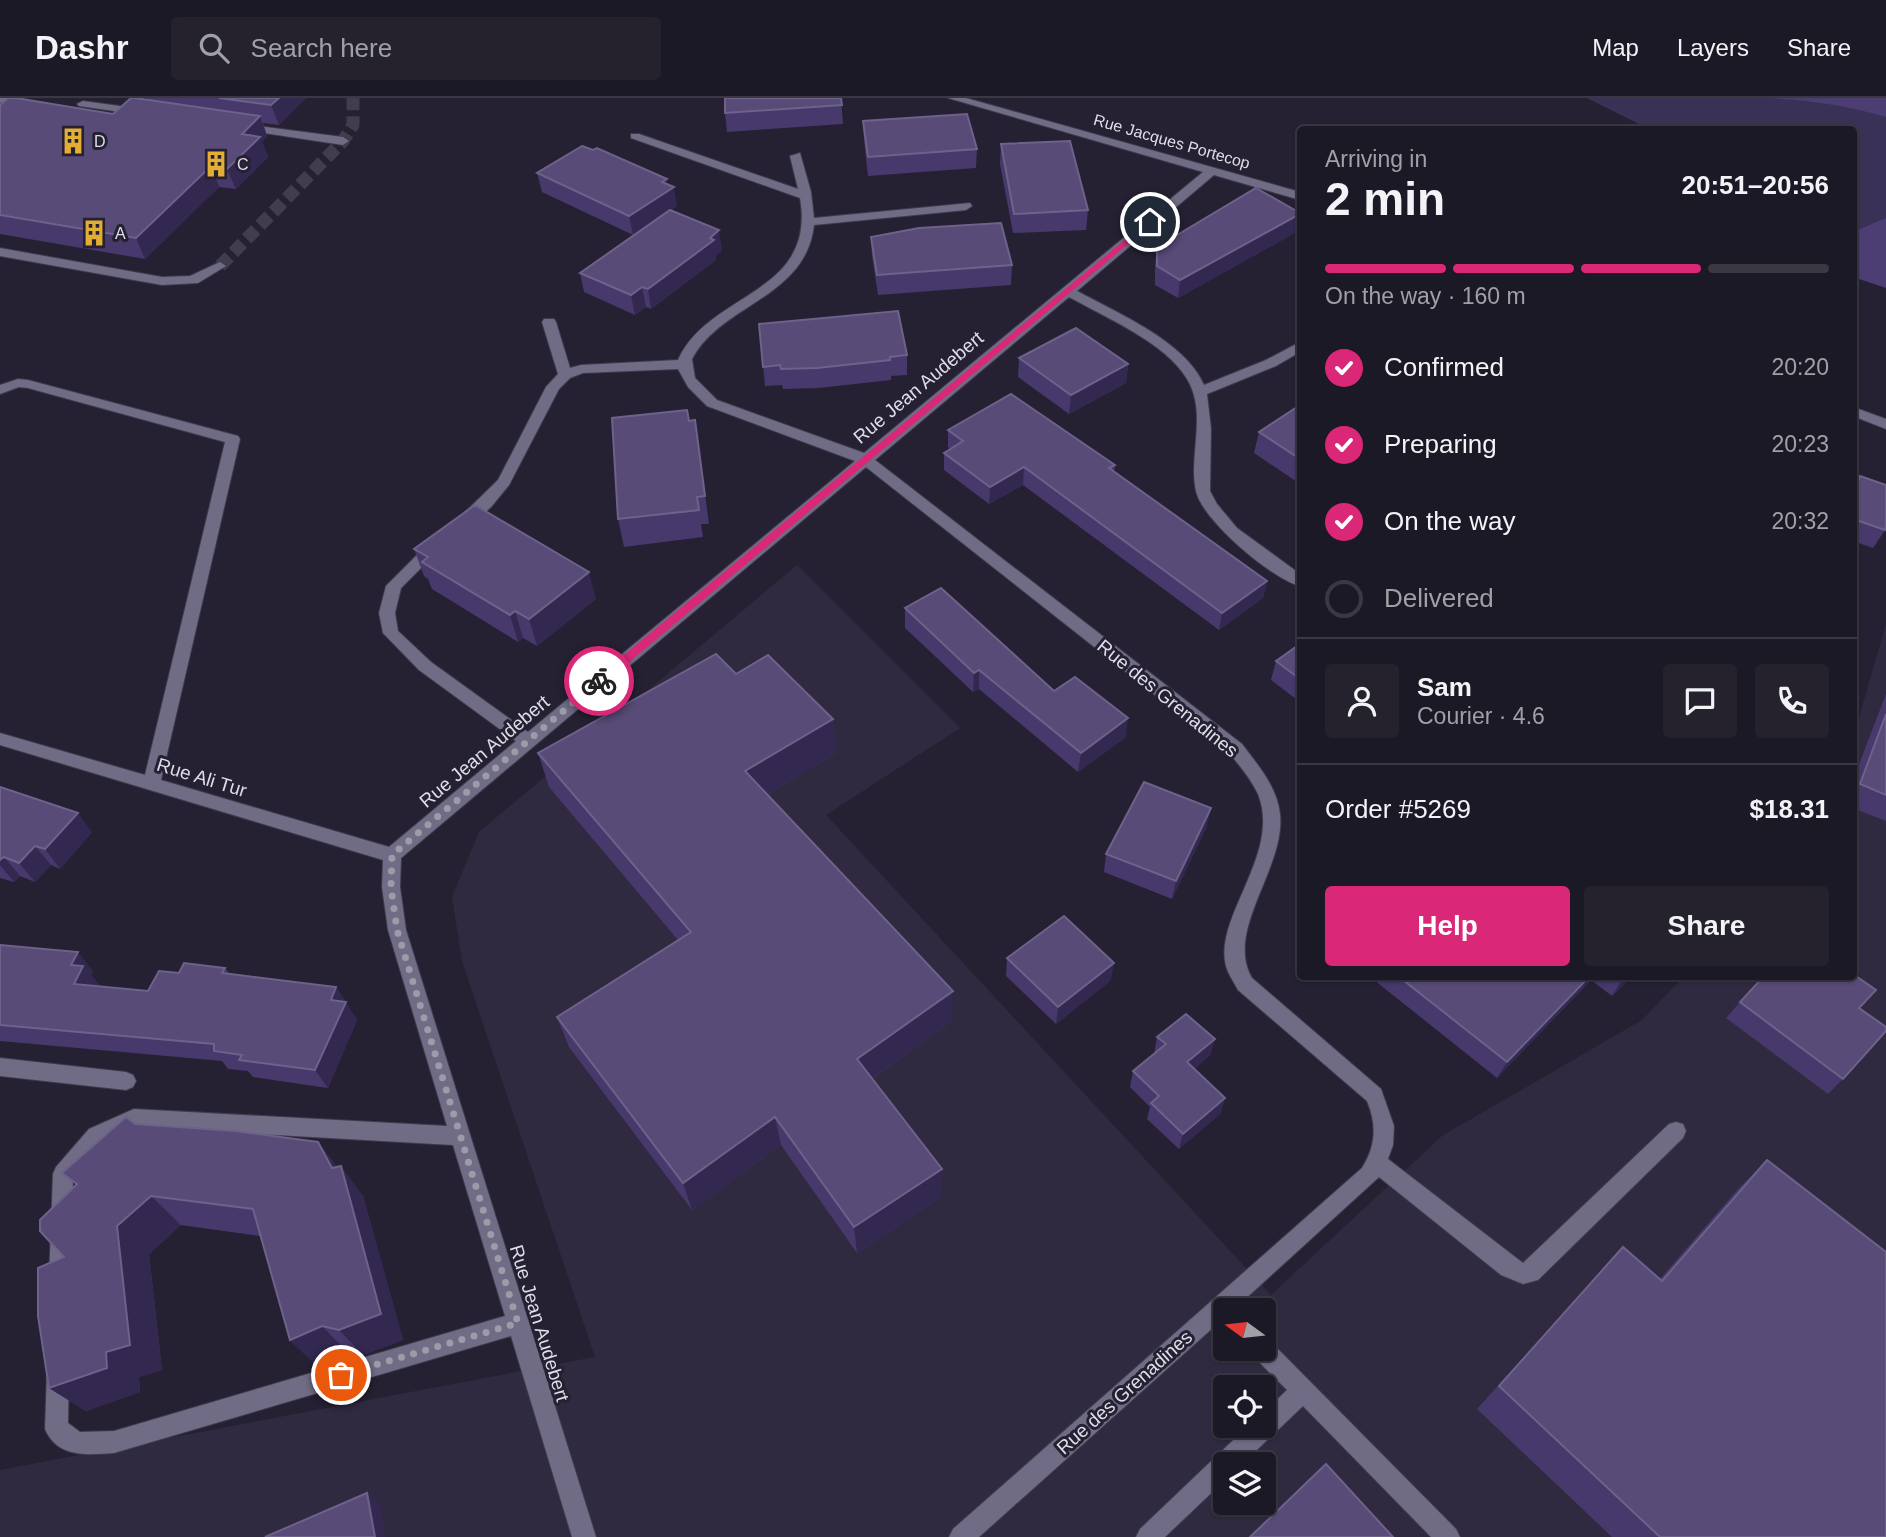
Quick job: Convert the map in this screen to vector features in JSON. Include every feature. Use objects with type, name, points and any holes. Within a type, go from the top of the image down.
[{"type":"street","points":[[0,100],[5,98]]},
{"type":"street","name":"Rue Jacques Portecop","points":[[954,98],[1297,195]]},
{"type":"street","points":[[83,104],[152,114]]},
{"type":"street","points":[[233,125],[342,141]]},
{"type":"street","points":[[635,136],[805,197]]},
{"type":"street","points":[[528,741],[425,666],[391,633],[387,613],[394,586],[486,503],[505,482],[554,387],[565,375],[581,369],[685,363],[692,345],[778,282],[802,251],[811,222],[796,156]]},
{"type":"street","name":"Rue Jean Audebert","points":[[584,1537],[397,930],[391,887],[392,855],[1066,290],[1212,171]]},
{"type":"street","points":[[811,222],[966,206]]},
{"type":"street","points":[[0,252],[162,281],[192,280],[220,267]]},
{"type":"street","points":[[1066,290],[1178,358],[1188,368],[1200,392],[1203,491],[1208,502],[1215,515],[1235,536],[1297,578]]},
{"type":"street","points":[[549,322],[565,375]]},
{"type":"street","points":[[1200,392],[1271,362],[1297,348]]},
{"type":"street","name":"Rue des Grenadines","points":[[685,363],[686,372],[694,386],[712,403],[865,459],[1236,749],[1252,767],[1269,798],[1273,815],[1273,835],[1270,850],[1238,932],[1235,967],[1245,984],[1374,1095],[1382,1111],[1385,1128],[1384,1147],[1369,1175],[1235,1298]]},
{"type":"street","points":[[0,390],[18,383],[28,384],[233,439],[151,784]]},
{"type":"street","points":[[1857,413],[1886,424]]},
{"type":"street","name":"Rue Ali Tur","points":[[0,739],[392,855]]},
{"type":"street","points":[[0,1067],[125,1081]]},
{"type":"street","points":[[60,1295],[62,1174],[96,1136],[134,1118],[460,1136]]},
{"type":"street","points":[[1377,1163],[1492,1255],[1523,1273],[1530,1273],[1675,1131]]},
{"type":"street","name":"Rue des Grenadines","points":[[961,1537],[1213,1318]]},
{"type":"street","points":[[58,1348],[56,1429],[78,1444],[114,1442],[518,1323]]},
{"type":"street","points":[[1275,1362],[1448,1537]]},
{"type":"street","points":[[1148,1537],[1303,1390]]},
{"type":"shaded area","points":[[1587,98],[1886,98],[1886,255],[1857,238],[1857,126],[1643,126]]},
{"type":"shaded area","points":[[1766,98],[1886,98],[1886,117],[1827,104]]},
{"type":"shaded area","points":[[1886,218],[1886,288],[1857,278],[1857,230]]},
{"type":"shaded area","points":[[797,565],[960,728],[826,815],[1271,1295],[1442,1136],[1642,1020],[1680,980],[1857,980],[1857,724],[1886,624],[1886,1537],[0,1537],[0,1470],[595,1357],[462,961],[452,897],[479,832]]},
{"type":"building","points":[[8,98],[113,114],[131,98],[135,98],[260,116],[242,134],[260,137],[227,169],[211,166],[136,238],[0,215],[0,105]]},
{"type":"building","points":[[219,98],[279,98],[271,105]]},
{"type":"building","points":[[725,98],[841,98],[842,105],[725,113]]},
{"type":"building","points":[[967,114],[977,149],[868,157],[863,121]]},
{"type":"building","points":[[1070,141],[1088,210],[1014,214],[1001,144]]},
{"type":"building","points":[[582,146],[593,150],[597,148],[667,179],[662,182],[674,187],[629,216],[537,173]]},
{"type":"building","points":[[1256,188],[1297,211],[1297,216],[1180,280],[1157,266],[1157,247]]},
{"type":"building","points":[[670,210],[719,230],[710,238],[714,240],[648,289],[642,287],[631,295],[580,273]]},
{"type":"building","points":[[1001,223],[1012,265],[877,275],[871,237],[919,228]]},
{"type":"building","points":[[898,311],[907,355],[890,357],[890,360],[817,368],[781,369],[780,365],[763,367],[759,324]]},
{"type":"building","points":[[1076,328],[1128,364],[1071,395],[1019,358]]},
{"type":"building","points":[[1011,394],[1115,465],[1109,468],[1267,581],[1222,613],[1024,467],[990,487],[944,453],[963,441],[948,430]]},
{"type":"building","points":[[1297,407],[1297,457],[1259,432]]},
{"type":"building","points":[[687,410],[689,421],[695,420],[705,496],[697,497],[699,510],[618,519],[612,418]]},
{"type":"building","points":[[1860,476],[1886,485],[1885,530],[1859,521],[1857,524],[1857,478]]},
{"type":"building","points":[[475,505],[589,572],[529,619],[515,611],[510,615],[422,562],[428,557],[414,549]]},
{"type":"building","points":[[941,588],[1054,691],[1075,677],[1128,718],[1081,753],[979,670],[974,673],[905,608]]},
{"type":"building","points":[[1297,646],[1297,677],[1276,661]]},
{"type":"building","points":[[716,654],[736,674],[768,655],[833,719],[745,771],[953,991],[857,1059],[942,1169],[854,1227],[775,1117],[683,1183],[557,1017],[691,932],[538,753]]},
{"type":"building","points":[[1886,714],[1886,795],[1860,784]]},
{"type":"building","points":[[1144,782],[1211,808],[1176,881],[1106,854]]},
{"type":"building","points":[[0,787],[78,813],[45,849],[35,846],[19,863],[4,857],[0,860]]},
{"type":"building","points":[[1064,916],[1114,963],[1058,1007],[1007,958]]},
{"type":"building","points":[[0,945],[78,952],[71,965],[83,966],[74,984],[148,991],[159,971],[179,973],[184,963],[225,968],[222,973],[336,987],[331,1000],[346,1002],[315,1070],[239,1060],[242,1055],[214,1051],[214,1044],[0,1025]]},
{"type":"building","points":[[1857,977],[1876,990],[1859,1008],[1886,1027],[1886,1031],[1843,1079],[1740,1002],[1760,980],[1857,980]]},
{"type":"building","points":[[1403,980],[1586,980],[1507,1062]]},
{"type":"building","points":[[1186,1014],[1215,1039],[1187,1062],[1225,1098],[1183,1134],[1151,1103],[1159,1096],[1133,1071],[1166,1044],[1157,1037]]},
{"type":"building","points":[[126,1117],[135,1124],[235,1131],[318,1142],[332,1168],[341,1166],[381,1314],[339,1330],[322,1326],[290,1340],[253,1209],[151,1196],[117,1226],[130,1345],[106,1352],[107,1368],[49,1388],[38,1316],[38,1268],[64,1257],[40,1231],[40,1220],[77,1184],[62,1173]]},
{"type":"building","points":[[1767,1160],[1886,1252],[1886,1537],[1660,1537],[1499,1386],[1623,1247],[1662,1281]]},
{"type":"building","points":[[1326,1464],[1393,1537],[1250,1537],[1276,1515]]},
{"type":"building","points":[[367,1493],[375,1537],[265,1537]]},
{"type":"tunnel","points":[[220,266],[343,141],[353,125],[353,98]]},
{"type":"way so far","points":[[341,1375],[518,1323],[397,930],[391,887],[392,855],[599,681]]},
{"type":"place","name":"D","points":[[73,141]]},
{"type":"place","name":"C","points":[[216,164]]},
{"type":"place","name":"A","points":[[94,233]]},
{"type":"route","points":[[599,681],[1150,222]]}]
